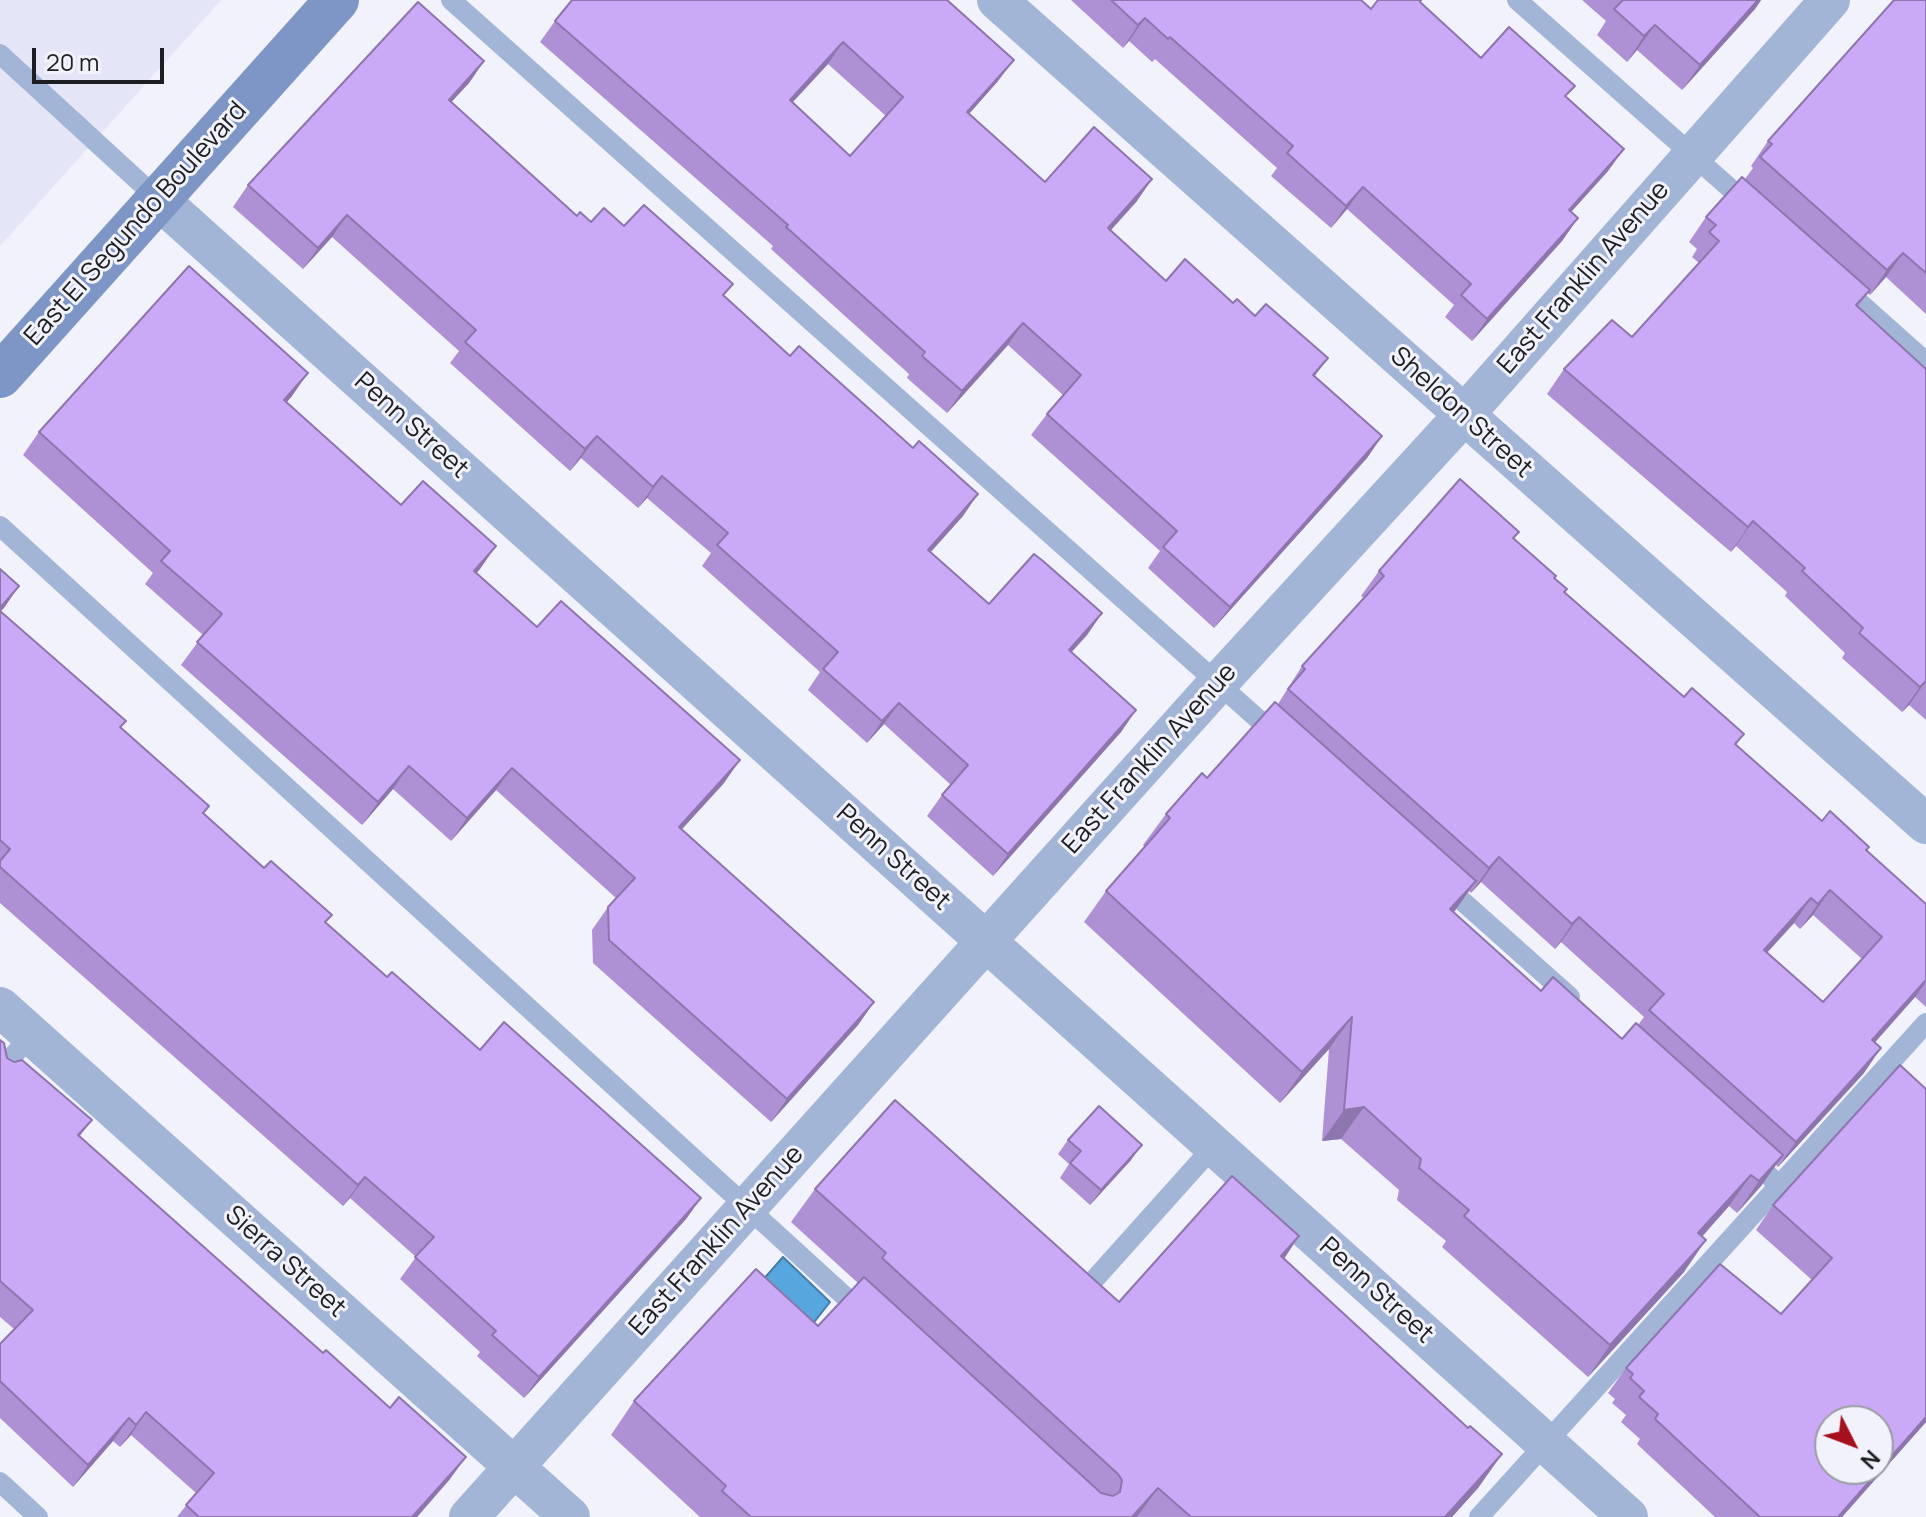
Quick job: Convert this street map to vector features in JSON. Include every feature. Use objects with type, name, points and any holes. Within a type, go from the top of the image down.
[{"type":"main road","name":"East El Segundo Boulevard","points":[[0,376],[337,0]]},
{"type":"street","name":"Sheldon Street","points":[[997,0],[1926,824]]},
{"type":"street","name":"East Franklin Avenue","points":[[469,1517],[1218,683],[1463,416],[1830,0]]},
{"type":"street","name":"Penn Street","points":[[158,199],[1628,1517]]},
{"type":"street","name":"Sierra Street","points":[[0,1007],[570,1517]]},
{"type":"lane","points":[[451,0],[475,7],[1289,746]]},
{"type":"lane","points":[[1517,0],[1762,216]]},
{"type":"lane","points":[[0,54],[158,199]]},
{"type":"lane","points":[[1821,268],[1926,362]]},
{"type":"lane","points":[[0,526],[876,1325]]},
{"type":"lane","points":[[1421,864],[1587,1013]]},
{"type":"lane","points":[[1479,1517],[1926,1023]]},
{"type":"lane","points":[[0,1071],[31,1035]]},
{"type":"lane","points":[[1731,1141],[1778,1184]]},
{"type":"lane","points":[[1093,1281],[1214,1146]]},
{"type":"lane","points":[[0,1482],[38,1517]]},
{"type":"shaded area","points":[[0,0],[221,0],[0,246]]},
{"type":"water","points":[[783,1257],[830,1302],[804,1335],[762,1281]]},
{"type":"building","points":[[572,0],[947,0],[1014,60],[967,112],[1045,182],[1094,127],[1152,179],[1108,228],[1166,281],[1185,259],[1233,303],[1237,299],[1255,316],[1266,304],[1328,358],[1313,375],[1382,436],[1230,607],[1163,547],[1177,531],[1047,414],[1081,375],[1023,323],[962,391],[922,356],[925,352],[786,227],[788,225],[555,21]],"holes":[[[843,42],[903,97],[850,156],[790,100]]]},
{"type":"building","points":[[1111,0],[1361,0],[1371,9],[1378,0],[1421,0],[1481,58],[1509,27],[1575,86],[1565,96],[1624,149],[1569,210],[1578,218],[1487,319],[1461,295],[1471,284],[1363,187],[1346,206],[1287,153],[1293,146],[1170,37],[1168,39],[1145,18],[1138,25]]},
{"type":"building","points":[[1623,0],[1758,0],[1700,65],[1655,25],[1644,36],[1614,9]]},
{"type":"building","points":[[1894,0],[1926,0],[1926,273],[1903,253],[1887,270],[1760,157],[1772,144],[1768,141]]},
{"type":"building","points":[[418,2],[484,61],[449,100],[577,216],[580,212],[591,222],[604,208],[624,226],[644,205],[733,284],[723,295],[790,356],[799,346],[913,448],[919,441],[978,494],[928,550],[989,604],[1034,554],[1102,613],[1069,650],[1136,710],[1008,854],[942,795],[968,765],[899,703],[882,721],[823,669],[838,652],[717,545],[728,533],[662,476],[653,487],[597,436],[585,449],[465,342],[476,330],[347,215],[318,248],[248,185]]},
{"type":"building","points":[[1742,177],[1870,290],[1856,305],[1926,369],[1926,681],[1920,687],[1859,633],[1863,628],[1802,571],[1805,568],[1753,521],[1748,527],[1564,369],[1612,320],[1632,337],[1719,241],[1709,232],[1716,225],[1706,217]]},
{"type":"building","points":[[189,266],[308,373],[284,400],[401,505],[423,481],[496,546],[474,571],[537,627],[561,601],[740,760],[679,827],[874,1002],[787,1099],[609,940],[608,907],[635,878],[512,768],[467,818],[409,766],[378,802],[197,642],[222,614],[161,561],[170,551],[39,432]]},
{"type":"building","points":[[1460,479],[1519,532],[1513,538],[1556,576],[1554,578],[1567,589],[1564,592],[1684,697],[1692,688],[1744,734],[1735,744],[1822,821],[1830,811],[1869,847],[1866,850],[1926,904],[1926,980],[1872,1040],[1881,1048],[1796,1142],[1649,1010],[1664,994],[1579,917],[1572,924],[1499,857],[1489,868],[1288,689],[1305,669],[1302,666],[1384,576],[1379,571]],"holes":[[[1830,890],[1882,937],[1823,1002],[1764,950],[1811,898],[1818,904]]]},
{"type":"building","points":[[0,569],[19,586],[0,608]]},
{"type":"building","points":[[0,611],[126,721],[120,727],[209,806],[203,813],[264,868],[271,861],[332,915],[325,922],[387,977],[392,972],[480,1050],[504,1022],[701,1198],[539,1377],[492,1335],[496,1331],[415,1257],[434,1237],[365,1177],[358,1185],[0,867],[0,861],[10,849],[0,840]]},
{"type":"building","points":[[1275,702],[1476,881],[1450,909],[1541,991],[1553,977],[1622,1039],[1636,1023],[1783,1155],[1759,1181],[1751,1175],[1698,1233],[1706,1240],[1610,1345],[1464,1216],[1469,1210],[1419,1168],[1421,1159],[1364,1107],[1344,1110],[1352,1017],[1302,1072],[1106,891],[1170,818],[1166,814],[1202,773],[1207,778]]},
{"type":"building","points":[[0,1040],[4,1043],[7,1058],[14,1062],[22,1060],[92,1120],[78,1135],[323,1353],[326,1350],[390,1408],[399,1397],[466,1457],[412,1517],[199,1517],[186,1505],[214,1473],[146,1412],[136,1425],[129,1418],[88,1465],[0,1381],[0,1344],[33,1310],[0,1281]]},
{"type":"building","points":[[1900,1065],[1926,1089],[1926,1417],[1894,1453],[1894,1405],[1814,1405],[1814,1485],[1866,1485],[1838,1517],[1760,1517],[1655,1419],[1658,1414],[1639,1397],[1644,1391],[1630,1378],[1633,1374],[1626,1368],[1720,1264],[1781,1314],[1832,1258],[1773,1205]]},
{"type":"building","points":[[895,1100],[1119,1302],[1232,1176],[1299,1236],[1281,1256],[1468,1428],[1470,1426],[1502,1454],[1445,1517],[1191,1517],[1158,1488],[1132,1517],[751,1517],[722,1491],[726,1486],[634,1401],[756,1269],[818,1326],[864,1277],[1101,1493],[1113,1496],[1120,1492],[1122,1480],[1118,1474],[882,1258],[886,1253],[815,1189]]},
{"type":"building","points":[[1099,1106],[1142,1145],[1101,1190],[1070,1163],[1081,1151],[1068,1140]]}]
